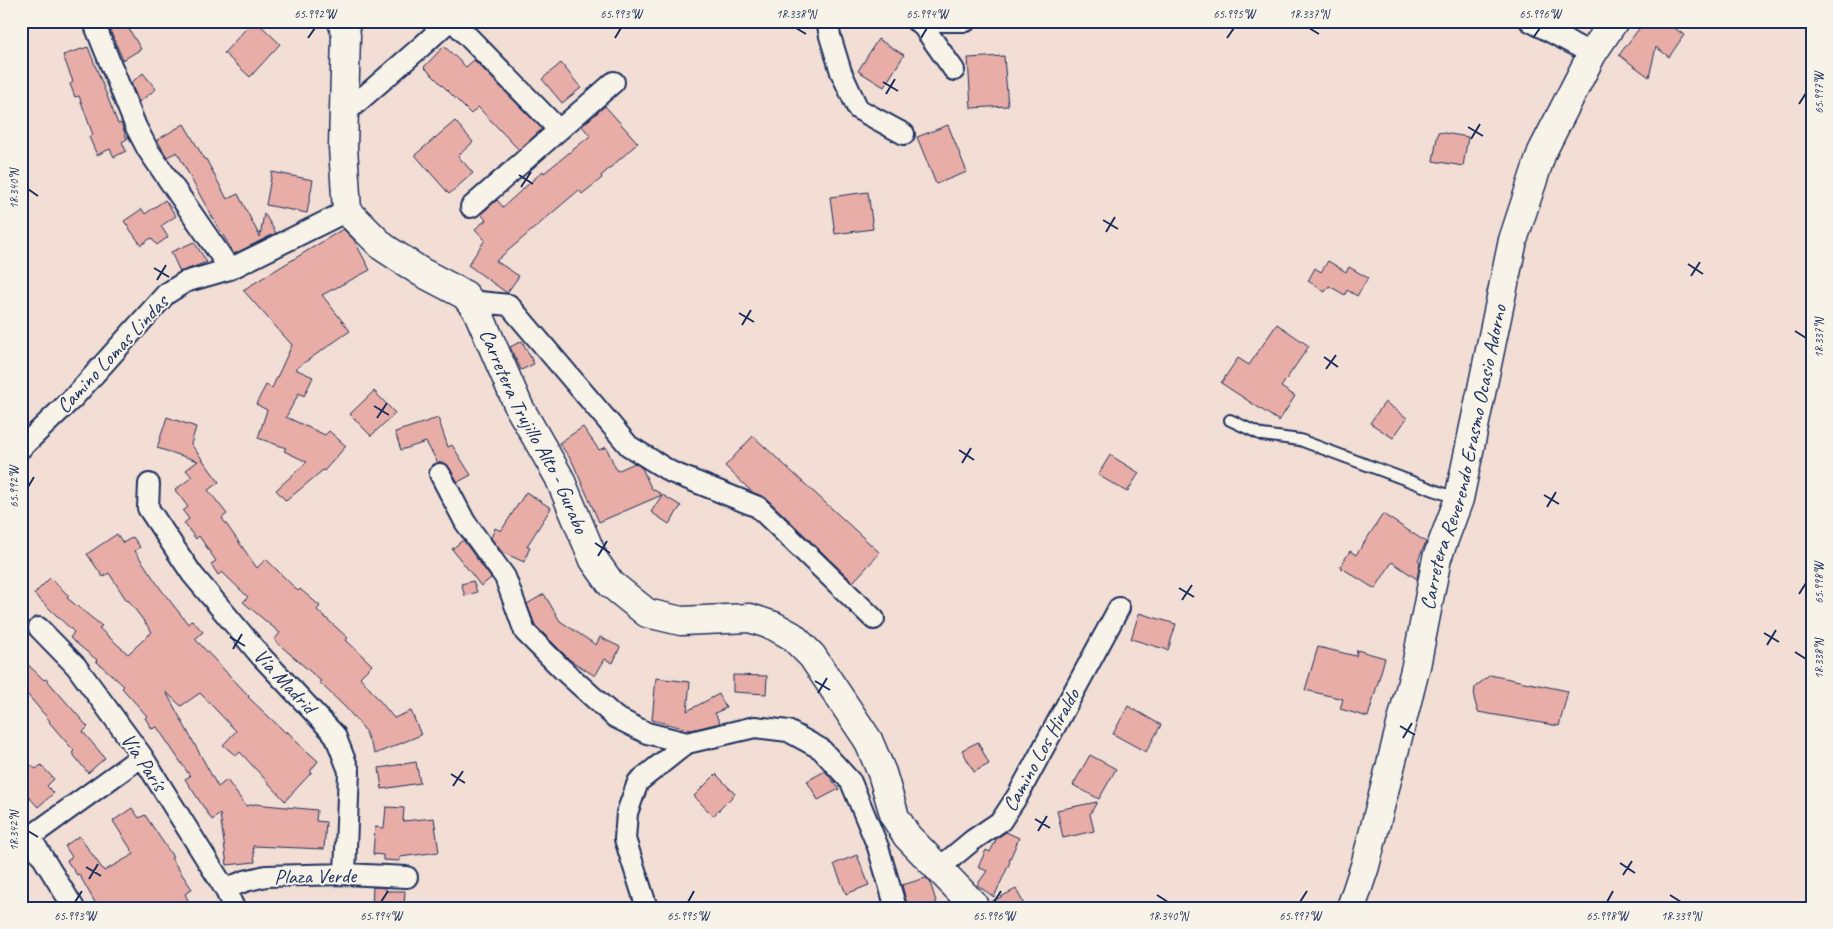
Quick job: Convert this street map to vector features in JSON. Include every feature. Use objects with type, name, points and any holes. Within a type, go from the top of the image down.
[{"type":"main road","points":[[342,21],[346,35],[343,147],[346,211]]},
{"type":"main road","name":"Carretera Reverendo Erasmo Ocasio Adorno","points":[[1351,908],[1365,866],[1416,666],[1437,558],[1459,499],[1512,240],[1542,152],[1592,54],[1614,21]]},
{"type":"main road","name":"Carretera Trujillo Alto - Gurabo","points":[[346,211],[383,248],[421,272],[464,295],[477,310],[518,407],[560,477],[594,560],[611,584],[647,613],[681,621],[750,618],[774,626],[792,636],[812,656],[868,740],[882,773],[895,817],[907,836],[973,904],[974,908]]},
{"type":"street","points":[[344,114],[449,21]]},
{"type":"street","points":[[454,21],[558,130]]},
{"type":"street","points":[[827,21],[841,72],[858,109],[904,134]]},
{"type":"street","points":[[918,22],[966,21]]},
{"type":"street","points":[[1530,21],[1592,54]]},
{"type":"street","points":[[918,22],[954,70]]},
{"type":"street","points":[[94,23],[136,127],[148,150],[230,269]]},
{"type":"street","points":[[471,207],[614,82]]},
{"type":"street","name":"Camino Lomas Lindas","points":[[21,448],[74,397],[166,294],[185,282],[230,269],[346,211]]},
{"type":"street","points":[[469,301],[509,305],[629,446],[671,472],[758,507],[874,619]]},
{"type":"street","points":[[440,474],[465,522],[505,577],[525,632],[615,717],[647,733],[687,743]]},
{"type":"street","name":"Vía Madrid","points":[[149,484],[148,508],[192,574],[260,655],[335,735],[350,771],[345,874]]},
{"type":"street","name":"Camino Los Hiraldo","points":[[938,869],[973,840],[1001,822],[1018,795],[1119,608]]},
{"type":"street","name":"Vía París","points":[[39,628],[76,666],[142,756],[225,889],[234,908]]},
{"type":"street","points":[[647,908],[625,839],[627,813],[638,782],[687,743],[755,727],[788,731],[821,750],[851,782],[878,847],[896,908]]},
{"type":"street","points":[[74,908],[25,833],[142,756]]},
{"type":"street","name":"Plaza Verde","points":[[225,889],[245,881],[266,876],[345,874],[407,877]]},
{"type":"lane","points":[[1230,420],[1262,435],[1300,440],[1459,499]]},
{"type":"building","points":[[106,21],[124,21],[141,49],[123,60]]},
{"type":"building","points":[[253,21],[256,21],[280,44],[250,77],[224,53]]},
{"type":"building","points":[[1645,21],[1665,21],[1684,35],[1669,57],[1656,47],[1649,77],[1619,55]]},
{"type":"building","points":[[878,39],[904,55],[884,87],[858,71]]},
{"type":"building","points":[[444,46],[466,67],[474,60],[542,129],[519,150],[478,107],[471,114],[424,67]]},
{"type":"building","points":[[88,47],[118,124],[121,123],[127,139],[122,142],[126,151],[114,157],[110,149],[97,155],[89,137],[93,135],[79,96],[75,97],[70,84],[73,82],[63,55]]},
{"type":"building","points":[[1004,56],[1008,106],[971,108],[968,58]]},
{"type":"building","points":[[561,63],[581,88],[562,103],[542,79]]},
{"type":"building","points":[[143,73],[156,89],[139,102],[131,83]]},
{"type":"building","points":[[605,106],[638,143],[601,176],[602,178],[582,194],[579,190],[496,261],[519,276],[507,293],[468,265],[485,240],[475,229],[486,220],[481,214],[497,200],[503,207],[543,171],[544,173],[590,136],[582,126]]},
{"type":"building","points":[[455,121],[473,142],[458,156],[473,173],[449,194],[415,155]]},
{"type":"building","points":[[184,124],[206,159],[227,199],[238,194],[260,237],[264,213],[276,233],[234,254],[177,152],[167,157],[157,140]]},
{"type":"building","points":[[948,125],[967,172],[936,184],[917,137]]},
{"type":"building","points":[[1438,132],[1468,137],[1463,166],[1433,161]]},
{"type":"building","points":[[272,172],[313,180],[307,213],[266,205]]},
{"type":"building","points":[[868,192],[873,229],[835,234],[830,197]]},
{"type":"building","points":[[165,200],[176,216],[161,226],[168,237],[157,245],[151,238],[141,245],[124,221],[142,209],[145,214]]},
{"type":"building","points":[[343,229],[354,240],[370,270],[322,295],[350,331],[295,369],[313,377],[304,396],[299,393],[286,417],[325,435],[329,431],[346,446],[324,471],[286,501],[276,490],[307,462],[284,451],[286,448],[258,438],[267,410],[256,404],[266,385],[272,388],[292,345],[243,290]]},
{"type":"building","points":[[194,242],[207,262],[180,272],[171,252]]},
{"type":"building","points":[[1328,261],[1346,272],[1349,267],[1368,278],[1357,296],[1347,290],[1345,295],[1329,286],[1325,292],[1308,281],[1315,268],[1321,272]]},
{"type":"building","points":[[1277,324],[1309,346],[1281,387],[1295,396],[1279,421],[1221,383],[1238,358],[1249,365]]},
{"type":"building","points":[[522,341],[534,364],[521,370],[510,347]]},
{"type":"building","points":[[374,391],[395,413],[371,436],[350,414]]},
{"type":"building","points":[[1385,402],[1407,418],[1393,438],[1370,423]]},
{"type":"building","points":[[167,417],[196,427],[191,444],[219,482],[208,490],[227,514],[222,518],[257,568],[266,559],[298,591],[300,589],[320,606],[317,610],[348,638],[346,640],[372,665],[360,677],[394,718],[411,711],[421,735],[375,754],[364,729],[346,708],[319,682],[321,681],[274,640],[280,633],[243,602],[248,597],[222,572],[218,575],[211,564],[216,561],[199,536],[196,539],[184,523],[189,519],[183,511],[188,507],[175,490],[192,477],[186,470],[198,461],[157,448]]},
{"type":"building","points":[[438,418],[448,447],[452,445],[471,475],[458,482],[447,464],[438,463],[426,442],[401,450],[395,432]]},
{"type":"building","points":[[583,427],[599,450],[606,447],[617,471],[635,463],[642,468],[651,488],[681,506],[669,524],[651,512],[662,495],[599,522],[572,461],[559,443]]},
{"type":"building","points":[[753,436],[880,553],[853,582],[766,498],[752,492],[725,466]]},
{"type":"building","points":[[1110,455],[1139,473],[1127,492],[1098,475]]},
{"type":"building","points":[[526,492],[551,508],[527,546],[530,547],[524,562],[502,552],[491,538],[495,528],[501,531]]},
{"type":"building","points":[[1383,514],[1426,542],[1418,560],[1420,561],[1417,579],[1392,562],[1375,589],[1340,567],[1350,551],[1356,555]]},
{"type":"building","points":[[117,534],[123,543],[133,537],[140,547],[135,551],[160,588],[188,624],[192,620],[203,632],[195,639],[248,697],[286,733],[287,731],[307,753],[318,761],[311,770],[311,773],[285,801],[240,752],[236,756],[223,745],[236,731],[200,693],[181,706],[166,692],[218,787],[227,780],[246,806],[255,804],[317,810],[316,821],[326,822],[324,849],[253,846],[255,862],[227,865],[220,814],[212,820],[185,779],[190,776],[157,727],[152,729],[145,718],[147,716],[122,688],[124,686],[70,638],[74,632],[34,594],[50,578],[69,596],[67,598],[102,626],[99,628],[128,654],[152,632],[127,601],[109,573],[103,577],[87,554]]},
{"type":"building","points":[[463,540],[491,578],[481,586],[452,549]]},
{"type":"building","points":[[473,581],[477,592],[465,596],[461,584]]},
{"type":"building","points":[[544,594],[560,621],[596,645],[600,637],[620,647],[613,663],[605,659],[595,676],[570,660],[535,625],[527,604]]},
{"type":"building","points":[[1139,613],[1176,624],[1168,650],[1131,639]]},
{"type":"building","points":[[1318,647],[1356,656],[1357,650],[1385,658],[1368,717],[1340,709],[1343,699],[1305,690]]},
{"type":"building","points":[[21,658],[44,680],[46,679],[88,727],[83,732],[105,758],[88,773],[72,753],[74,751],[21,687]]},
{"type":"building","points":[[733,675],[767,676],[766,694],[733,692]]},
{"type":"building","points":[[1490,675],[1568,691],[1559,726],[1478,712],[1474,698],[1475,687]]},
{"type":"building","points":[[656,678],[690,682],[687,711],[719,694],[726,708],[715,713],[720,723],[691,730],[652,720]]},
{"type":"building","points":[[1128,706],[1161,725],[1146,752],[1113,734]]},
{"type":"building","points":[[978,742],[989,764],[974,772],[962,750]]},
{"type":"building","points":[[1090,755],[1116,769],[1099,799],[1073,785]]},
{"type":"building","points":[[21,758],[36,769],[41,765],[54,779],[47,786],[54,793],[38,807],[28,796],[21,802]]},
{"type":"building","points":[[416,762],[420,783],[382,789],[379,768]]},
{"type":"building","points":[[825,771],[839,789],[818,800],[807,781]]},
{"type":"building","points":[[716,774],[735,794],[713,816],[694,796]]},
{"type":"building","points":[[1097,802],[1090,814],[1094,831],[1063,838],[1057,810]]},
{"type":"building","points":[[386,807],[404,808],[403,821],[434,818],[439,852],[400,857],[400,861],[383,860],[383,855],[373,854],[375,827],[384,828]]},
{"type":"building","points":[[132,808],[139,818],[145,815],[173,857],[171,858],[192,889],[185,894],[192,908],[98,908],[79,874],[77,875],[67,861],[72,857],[65,846],[79,836],[104,871],[134,854],[113,821]]},
{"type":"building","points":[[1006,832],[1019,838],[994,897],[977,885],[987,871],[978,867],[986,850],[990,852],[997,838]]},
{"type":"building","points":[[857,855],[869,885],[846,894],[834,864]]},
{"type":"building","points":[[926,878],[930,882],[938,908],[908,908],[902,885]]},
{"type":"building","points":[[373,887],[386,888],[386,891],[405,891],[404,907],[372,907]]},
{"type":"building","points":[[1016,889],[1026,908],[989,908],[989,903]]}]
